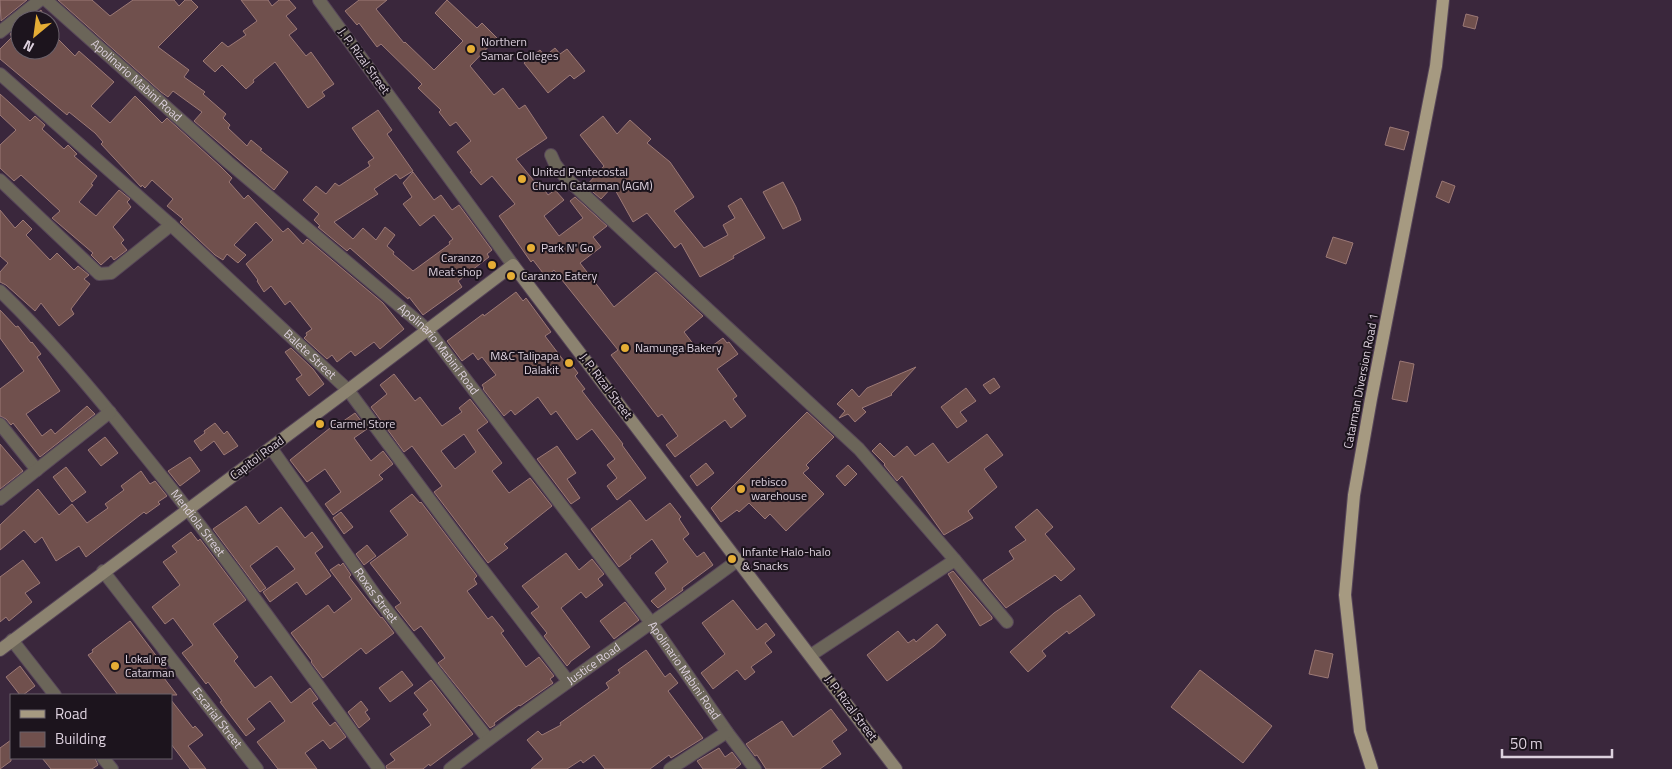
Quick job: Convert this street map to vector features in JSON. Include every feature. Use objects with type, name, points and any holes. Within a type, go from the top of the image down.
[{"type":"main road","name":"Catarman Diversion Road 1","points":[[1372,769],[1360,731],[1345,595],[1350,535],[1354,496],[1371,399],[1436,66],[1443,0]]},
{"type":"street","points":[[0,32],[40,0]]},
{"type":"street","name":"Apolinario Mabini Road","points":[[46,0],[228,162],[428,330],[652,624],[755,769]]},
{"type":"street","name":"J. P. Rizal Street","points":[[319,0],[513,265],[896,769]]},
{"type":"street","name":"Balete Street","points":[[0,74],[171,225],[348,390],[458,539],[568,681]]},
{"type":"street","points":[[551,154],[555,164],[566,177],[859,449],[1007,622]]},
{"type":"street","points":[[0,180],[99,274],[112,273],[171,225]]},
{"type":"street","name":"Capitol Road","points":[[0,650],[513,265]]},
{"type":"street","name":"Mendiola Street","points":[[0,291],[33,323],[110,412],[188,509],[379,769]]},
{"type":"street","points":[[0,499],[110,412]]},
{"type":"street","points":[[0,424],[37,470]]},
{"type":"street","name":"Roxas Street","points":[[271,448],[378,599],[488,740]]},
{"type":"street","name":"Justice Road","points":[[450,769],[568,681],[652,624],[738,560]]},
{"type":"street","points":[[811,655],[955,560]]},
{"type":"street","name":"Escarial Street","points":[[103,571],[258,769]]},
{"type":"street","points":[[12,640],[54,694]]},
{"type":"street","points":[[670,769],[727,732]]},
{"type":"street","points":[[104,759],[112,769]]},
{"type":"building","points":[[0,0],[27,0],[15,10],[10,10],[10,14],[1,21]]},
{"type":"building","points":[[58,0],[92,0],[110,16],[133,0],[174,0],[179,6],[185,0],[191,0],[198,7],[158,47],[189,70],[184,77],[205,92],[203,94],[226,114],[223,118],[230,125],[228,128],[247,146],[251,140],[262,149],[260,150],[288,172],[274,190],[194,121],[202,112],[173,91],[168,97],[161,92]]},
{"type":"building","points":[[241,0],[268,0],[272,6],[279,0],[289,0],[296,8],[286,16],[297,29],[289,35],[306,56],[311,52],[334,84],[322,92],[325,96],[308,108],[275,62],[253,80],[254,82],[246,89],[222,65],[215,72],[203,61],[222,42],[228,47],[246,35],[243,31],[257,21]]},
{"type":"building","points":[[359,0],[387,0],[376,9],[404,43],[434,70],[463,41],[435,13],[447,0],[477,28],[482,23],[497,38],[470,66],[494,95],[503,88],[519,109],[525,105],[547,138],[516,159],[548,195],[555,190],[564,200],[544,216],[559,236],[583,218],[570,201],[575,197],[607,226],[593,237],[601,247],[580,263],[614,307],[656,272],[703,316],[684,332],[701,354],[723,338],[727,343],[729,342],[738,354],[717,369],[737,396],[733,399],[746,416],[731,428],[725,420],[675,457],[666,445],[678,436],[662,414],[658,417],[611,355],[618,350],[554,270],[546,277],[533,260],[531,262],[499,216],[515,204],[492,176],[481,185],[457,152],[471,141],[456,122],[450,126],[439,112],[441,110],[418,88],[422,84],[381,44],[377,47],[359,23],[357,25],[345,11]]},
{"type":"building","points":[[1466,14],[1478,17],[1475,29],[1463,26]]},
{"type":"building","points":[[10,39],[10,60],[60,60],[60,41],[75,56],[79,51],[114,82],[91,106],[110,123],[135,96],[162,123],[167,118],[232,178],[229,182],[244,199],[248,195],[283,232],[288,228],[303,244],[307,239],[383,303],[404,329],[380,349],[374,342],[355,356],[351,351],[337,362],[332,355],[327,359],[304,338],[307,335],[306,333],[312,329],[290,301],[285,305],[271,286],[264,292],[246,264],[273,240],[256,222],[234,245],[246,255],[238,263],[227,254],[223,260],[215,255],[180,222],[183,219],[167,206],[173,199],[152,180],[145,188],[142,185],[141,187],[101,144],[103,142],[95,133],[69,112],[67,115],[0,59],[0,49]]},
{"type":"building","points":[[555,48],[560,54],[567,49],[585,71],[574,79],[570,75],[548,93],[524,63],[540,50],[545,56]]},
{"type":"building","points":[[0,94],[30,121],[35,116],[45,125],[42,129],[64,149],[68,145],[77,154],[74,156],[97,176],[91,184],[93,185],[79,202],[96,216],[119,190],[130,199],[127,202],[131,207],[113,227],[124,240],[121,243],[127,250],[114,260],[111,256],[101,265],[91,255],[93,253],[52,218],[60,211],[21,175],[14,181],[0,168],[0,145],[16,130],[0,115]]},
{"type":"building","points":[[378,110],[392,130],[387,134],[413,171],[400,179],[396,174],[374,189],[378,194],[334,222],[353,239],[363,228],[376,240],[385,227],[395,235],[387,246],[394,252],[393,254],[413,271],[450,244],[449,242],[453,239],[434,215],[420,226],[403,204],[412,197],[403,183],[413,172],[434,200],[441,195],[452,210],[459,205],[492,250],[487,254],[489,257],[458,281],[462,287],[423,315],[409,297],[408,299],[350,248],[347,251],[318,227],[320,226],[314,220],[319,214],[303,200],[316,186],[326,194],[335,183],[339,186],[370,166],[368,162],[374,158],[352,128]]},
{"type":"building","points":[[603,116],[617,134],[630,120],[651,139],[647,143],[670,162],[694,197],[674,211],[704,248],[728,235],[723,225],[735,218],[728,206],[741,198],[765,238],[700,277],[681,243],[675,248],[647,213],[633,222],[613,186],[601,199],[586,186],[604,166],[580,135]]},
{"type":"building","points":[[1390,127],[1409,132],[1404,150],[1385,145]]},
{"type":"building","points":[[1442,181],[1455,186],[1449,203],[1436,197]]},
{"type":"building","points":[[783,182],[801,220],[783,229],[763,192]]},
{"type":"building","points":[[0,210],[15,228],[23,220],[32,229],[26,235],[50,260],[57,253],[74,270],[78,266],[89,275],[84,279],[90,284],[71,309],[74,314],[59,326],[41,303],[35,311],[6,285],[0,282],[0,272],[8,263],[0,256]]},
{"type":"building","points":[[1333,237],[1353,243],[1346,264],[1326,257]]},
{"type":"building","points":[[516,292],[523,301],[526,298],[551,332],[545,336],[564,361],[567,359],[578,373],[575,376],[585,389],[582,391],[623,444],[646,478],[617,500],[607,486],[617,478],[607,465],[615,459],[592,429],[577,440],[556,411],[551,415],[538,397],[515,415],[511,410],[504,416],[482,385],[496,375],[482,357],[478,360],[473,353],[462,361],[447,341]]},
{"type":"building","points":[[0,310],[16,327],[18,326],[41,354],[37,357],[60,391],[26,414],[42,436],[51,429],[55,434],[87,406],[95,414],[40,457],[13,423],[11,425],[0,416],[0,389],[24,371],[0,338]]},
{"type":"building","points":[[291,348],[313,369],[324,384],[309,396],[296,379],[302,375],[285,352]]},
{"type":"building","points":[[1400,361],[1414,364],[1407,402],[1392,399]]},
{"type":"building","points":[[916,367],[892,395],[862,408],[866,412],[855,422],[848,414],[839,418],[845,411],[837,404],[852,389],[859,397],[867,388]]},
{"type":"building","points":[[394,374],[415,401],[420,397],[442,426],[462,412],[459,408],[470,399],[488,422],[477,430],[502,463],[492,471],[509,493],[530,478],[552,506],[504,544],[508,548],[488,563],[434,492],[442,486],[412,446],[404,452],[371,407],[387,394],[380,385]],"holes":[[[464,434],[476,452],[455,469],[441,451]]]},
{"type":"building","points":[[994,378],[1000,387],[990,394],[983,385]]},
{"type":"building","points":[[966,388],[976,401],[960,412],[967,421],[957,428],[941,407]]},
{"type":"building","points":[[807,412],[834,437],[806,465],[809,468],[803,473],[824,494],[786,531],[770,514],[765,519],[749,503],[739,512],[737,510],[721,522],[711,508]]},
{"type":"building","points":[[355,413],[367,429],[354,438],[371,461],[383,451],[393,464],[379,475],[383,479],[333,515],[325,504],[341,492],[325,469],[307,482],[290,460],[340,420],[342,422]]},
{"type":"building","points":[[215,423],[224,434],[227,431],[238,446],[224,455],[214,441],[201,451],[194,441]]},
{"type":"building","points":[[987,434],[1003,455],[984,469],[997,487],[968,511],[973,518],[944,535],[902,476],[897,481],[885,464],[872,451],[880,443],[894,457],[907,446],[915,456],[933,443],[948,463]]},
{"type":"building","points":[[105,437],[118,453],[101,466],[88,450]]},
{"type":"building","points":[[0,444],[23,471],[0,489]]},
{"type":"building","points":[[557,446],[576,473],[567,479],[580,498],[571,504],[537,459]]},
{"type":"building","points":[[190,457],[200,471],[180,486],[168,471]]},
{"type":"building","points":[[706,463],[714,473],[697,486],[690,476]]},
{"type":"building","points":[[848,465],[857,474],[845,486],[836,476]]},
{"type":"building","points":[[66,467],[86,492],[72,502],[53,477]]},
{"type":"building","points":[[141,471],[150,484],[155,481],[167,496],[158,502],[160,504],[146,514],[144,512],[86,557],[79,546],[56,561],[42,537],[35,543],[24,530],[0,550],[0,525],[38,489],[59,515],[72,504],[87,523],[108,508],[105,504],[124,490],[121,486]]},
{"type":"building","points":[[412,494],[421,502],[477,576],[474,579],[477,584],[467,591],[488,619],[492,616],[504,631],[501,633],[526,667],[539,657],[554,676],[550,679],[553,683],[519,705],[490,728],[438,663],[445,658],[421,626],[414,631],[395,607],[401,603],[370,563],[408,535],[390,511]]},
{"type":"building","points":[[630,500],[646,521],[670,503],[681,517],[679,519],[689,534],[683,539],[697,557],[704,552],[713,565],[658,608],[651,601],[666,589],[655,573],[668,562],[652,539],[619,567],[591,529]]},
{"type":"building","points":[[246,506],[259,524],[281,507],[305,538],[312,532],[323,547],[315,553],[331,576],[306,595],[297,582],[270,602],[263,592],[295,569],[277,546],[250,566],[266,588],[260,592],[213,529]]},
{"type":"building","points":[[1037,509],[1053,527],[1045,534],[1075,569],[1061,581],[1055,575],[1006,608],[983,580],[1014,559],[1009,551],[1026,540],[1015,527]]},
{"type":"building","points":[[341,512],[353,527],[344,534],[333,518]]},
{"type":"building","points":[[191,532],[198,541],[200,539],[246,600],[213,624],[238,657],[234,661],[255,688],[271,676],[291,703],[310,688],[318,699],[312,703],[330,726],[335,722],[346,737],[330,749],[323,740],[305,753],[317,769],[278,769],[257,742],[285,721],[270,701],[247,719],[255,729],[246,736],[220,702],[222,701],[208,682],[206,684],[182,653],[193,645],[173,618],[165,624],[152,607],[180,585],[163,562],[177,552],[172,546]]},
{"type":"building","points":[[367,545],[376,556],[364,565],[356,554]]},
{"type":"building","points":[[566,553],[579,570],[592,559],[604,574],[598,579],[603,585],[586,598],[581,592],[561,608],[590,647],[567,666],[544,636],[547,633],[531,613],[539,607],[522,586]]},
{"type":"building","points":[[23,560],[40,583],[25,593],[32,602],[9,621],[6,617],[0,622],[0,577]]},
{"type":"building","points":[[343,563],[351,575],[349,577],[394,633],[366,654],[361,648],[323,678],[291,633],[328,605],[334,613],[352,599],[330,570]]},
{"type":"building","points":[[953,571],[992,619],[980,626],[948,574]]},
{"type":"building","points":[[1080,595],[1095,615],[1069,634],[1067,631],[1042,651],[1046,656],[1028,672],[1010,652],[1054,613]]},
{"type":"building","points":[[733,600],[757,630],[766,623],[775,635],[765,643],[772,652],[751,667],[755,672],[745,680],[737,670],[713,689],[701,673],[725,654],[702,623]]},
{"type":"building","points":[[625,602],[639,620],[614,639],[600,621]]},
{"type":"building","points":[[130,621],[170,674],[164,678],[177,695],[117,694],[88,655],[93,652],[92,650]]},
{"type":"building","points":[[937,624],[946,635],[887,681],[867,655],[898,631],[908,643],[914,639],[916,642]]},
{"type":"building","points":[[646,650],[665,677],[670,673],[678,683],[668,691],[703,738],[671,758],[669,755],[650,769],[605,769],[594,755],[583,763],[581,760],[567,769],[531,769],[543,759],[527,740],[538,731],[542,735],[561,725],[560,723],[609,688],[606,683],[620,673],[618,670]]},
{"type":"building","points":[[1315,650],[1333,654],[1328,678],[1309,674]]},
{"type":"building","points":[[20,666],[35,686],[24,694],[19,694],[6,677]]},
{"type":"building","points":[[1200,670],[1272,726],[1243,763],[1171,707]]},
{"type":"building","points":[[402,671],[413,685],[390,702],[379,688]]},
{"type":"building","points":[[431,680],[473,734],[430,766],[429,764],[423,769],[387,769],[386,766],[395,760],[390,754],[431,725],[423,714],[428,710],[414,693]]},
{"type":"building","points":[[172,701],[193,728],[195,726],[203,735],[188,746],[206,769],[190,769],[172,745]]},
{"type":"building","points":[[361,701],[368,710],[365,712],[370,719],[359,728],[348,712]]},
{"type":"building","points":[[831,709],[847,730],[832,741],[841,754],[820,769],[766,769],[757,755],[755,756],[746,744],[782,721],[793,737]]},
{"type":"building","points":[[10,741],[11,761],[0,769],[0,748]]},
{"type":"building","points":[[719,748],[725,757],[732,752],[741,764],[735,769],[703,769],[697,761]]},
{"type":"building","points":[[43,759],[95,759],[98,765],[92,769],[51,769]]},
{"type":"place","name":"Northern Samar Colleges","points":[[471,49]]},
{"type":"place","name":"United Pentecostal Church Catarman (AGM)","points":[[522,179]]},
{"type":"place","name":"Park N' Go","points":[[531,248]]},
{"type":"place","name":"Caranzo Meat shop","points":[[492,265]]},
{"type":"place","name":"Caranzo Eatery","points":[[511,276]]},
{"type":"place","name":"Namunga Bakery","points":[[625,348]]},
{"type":"place","name":"M&C Talipapa Dalakit","points":[[569,363]]},
{"type":"place","name":"Carmel Store","points":[[320,424]]},
{"type":"place","name":"rebisco warehouse","points":[[741,489]]},
{"type":"place","name":"Infante Halo-halo & Snacks","points":[[732,559]]},
{"type":"place","name":"Lokal ng Catarman","points":[[115,666]]}]
